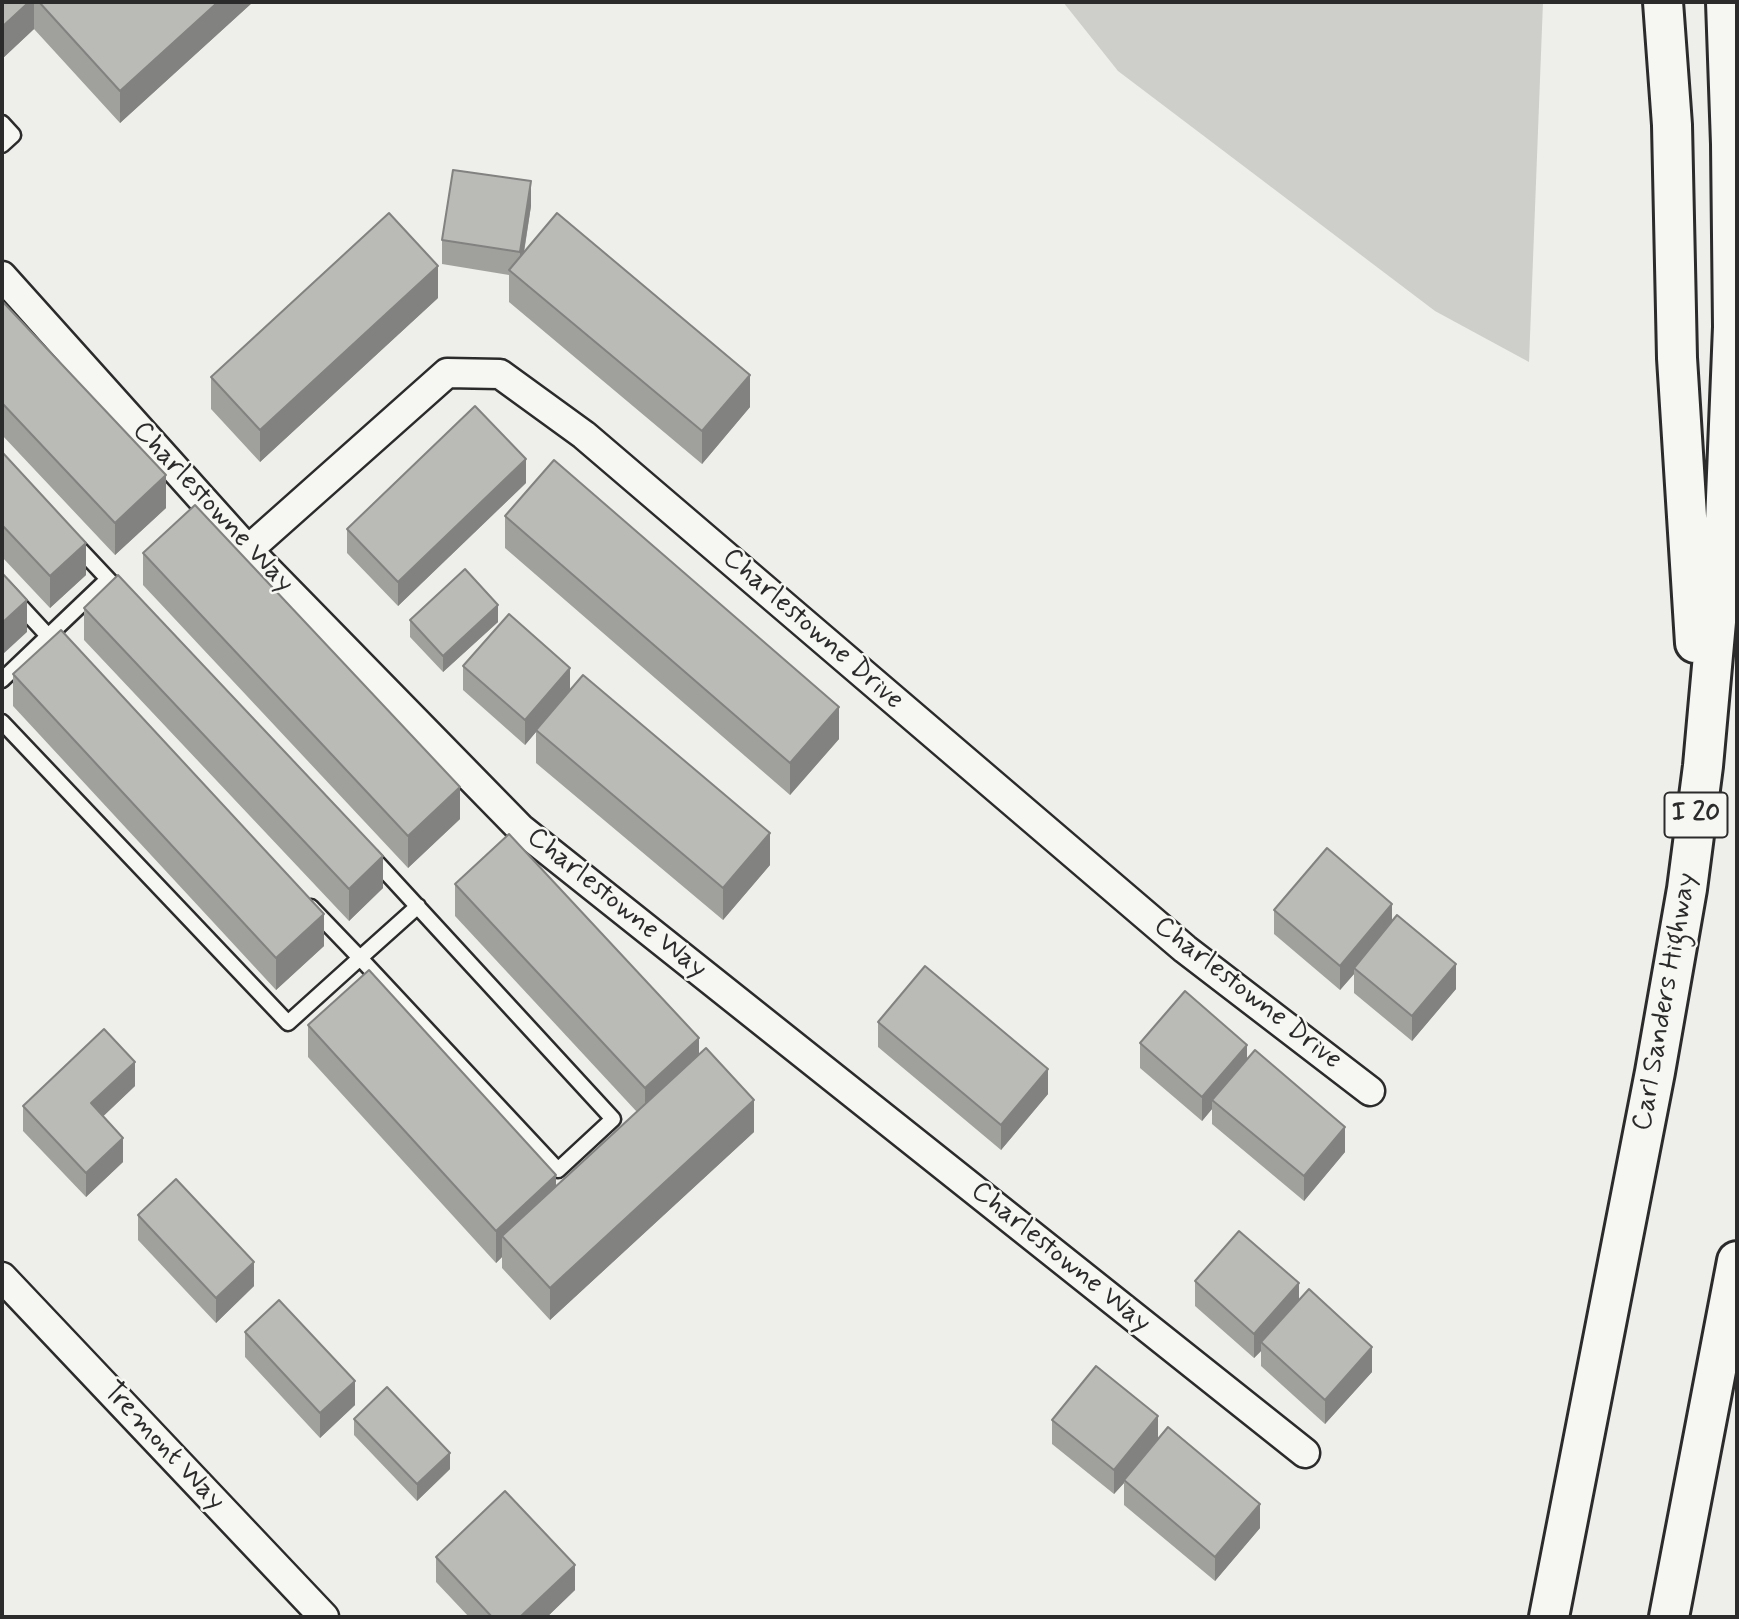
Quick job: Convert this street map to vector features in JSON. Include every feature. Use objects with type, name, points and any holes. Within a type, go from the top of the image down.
[{"type":"highway","points":[[1663,2],[1672,125],[1677,358],[1703,766]]},
{"type":"highway","name":"Carl Sanders Highway","points":[[1549,1617],[1655,1072],[1687,889],[1703,766],[1725,522],[1733,327],[1726,2]]},
{"type":"highway","points":[[1668,1617],[1737,1261]]},
{"type":"street","name":"Charlestowne Way","points":[[2,276],[248,550],[521,829],[1304,1453]]},
{"type":"street","name":"Charlestowne Drive","points":[[248,550],[447,373],[500,374],[584,435],[1185,949],[1370,1091]]},
{"type":"street","name":"Tremont Way","points":[[2,1277],[324,1617]]},
{"type":"lane","points":[[2,123],[13,135],[2,145]]},
{"type":"lane","points":[[64,532],[136,608]]},
{"type":"lane","points":[[2,680],[108,579]]},
{"type":"lane","points":[[2,586],[76,665]]},
{"type":"lane","points":[[2,722],[288,1023],[418,906]]},
{"type":"lane","points":[[304,900],[558,1170],[614,1119],[361,846]]},
{"type":"shaded area","points":[[1063,2],[1543,2],[1529,362],[1435,311],[1118,71]]},
{"type":"building","points":[[2,2],[29,2],[2,27]]},
{"type":"building","points":[[39,2],[218,2],[120,91]]},
{"type":"building","points":[[453,170],[531,181],[520,252],[442,240]]},
{"type":"building","points":[[389,213],[438,266],[260,430],[211,377]]},
{"type":"building","points":[[557,213],[750,375],[702,431],[509,270]]},
{"type":"building","points":[[2,301],[166,475],[115,523],[2,403]]},
{"type":"building","points":[[475,406],[526,459],[398,582],[347,529]]},
{"type":"building","points":[[2,452],[86,543],[50,576],[2,525]]},
{"type":"building","points":[[554,460],[839,707],[790,763],[505,516]]},
{"type":"building","points":[[195,505],[460,787],[408,836],[143,553]]},
{"type":"building","points":[[465,569],[498,605],[443,656],[410,620]]},
{"type":"building","points":[[2,573],[27,600],[2,623]]},
{"type":"building","points":[[118,575],[383,856],[349,889],[84,608]]},
{"type":"building","points":[[509,614],[570,668],[525,720],[463,666]]},
{"type":"building","points":[[61,630],[324,914],[276,958],[13,674]]},
{"type":"building","points":[[583,675],[770,833],[723,888],[536,730]]},
{"type":"building","points":[[509,834],[699,1038],[645,1088],[455,884]]},
{"type":"building","points":[[1327,848],[1392,904],[1340,966],[1274,910]]},
{"type":"building","points":[[1397,915],[1456,964],[1412,1016],[1354,968]]},
{"type":"building","points":[[925,966],[1048,1069],[1001,1125],[878,1022]]},
{"type":"building","points":[[369,970],[556,1175],[496,1231],[308,1025]]},
{"type":"building","points":[[1185,991],[1247,1045],[1202,1097],[1140,1043]]},
{"type":"building","points":[[104,1029],[135,1062],[91,1103],[123,1138],[86,1173],[23,1106]]},
{"type":"building","points":[[706,1048],[754,1100],[550,1288],[502,1236]]},
{"type":"building","points":[[1255,1050],[1345,1127],[1304,1176],[1212,1100]]},
{"type":"building","points":[[176,1179],[254,1262],[216,1298],[138,1215]]},
{"type":"building","points":[[1239,1231],[1299,1283],[1254,1334],[1195,1281]]},
{"type":"building","points":[[1309,1289],[1372,1347],[1325,1400],[1261,1342]]},
{"type":"building","points":[[279,1300],[355,1381],[320,1413],[245,1332]]},
{"type":"building","points":[[1096,1366],[1158,1416],[1114,1470],[1052,1420]]},
{"type":"building","points":[[387,1387],[450,1453],[417,1484],[354,1419]]},
{"type":"building","points":[[1168,1427],[1260,1504],[1215,1557],[1124,1480]]},
{"type":"building","points":[[505,1491],[575,1565],[520,1617],[492,1617],[436,1557]]}]
